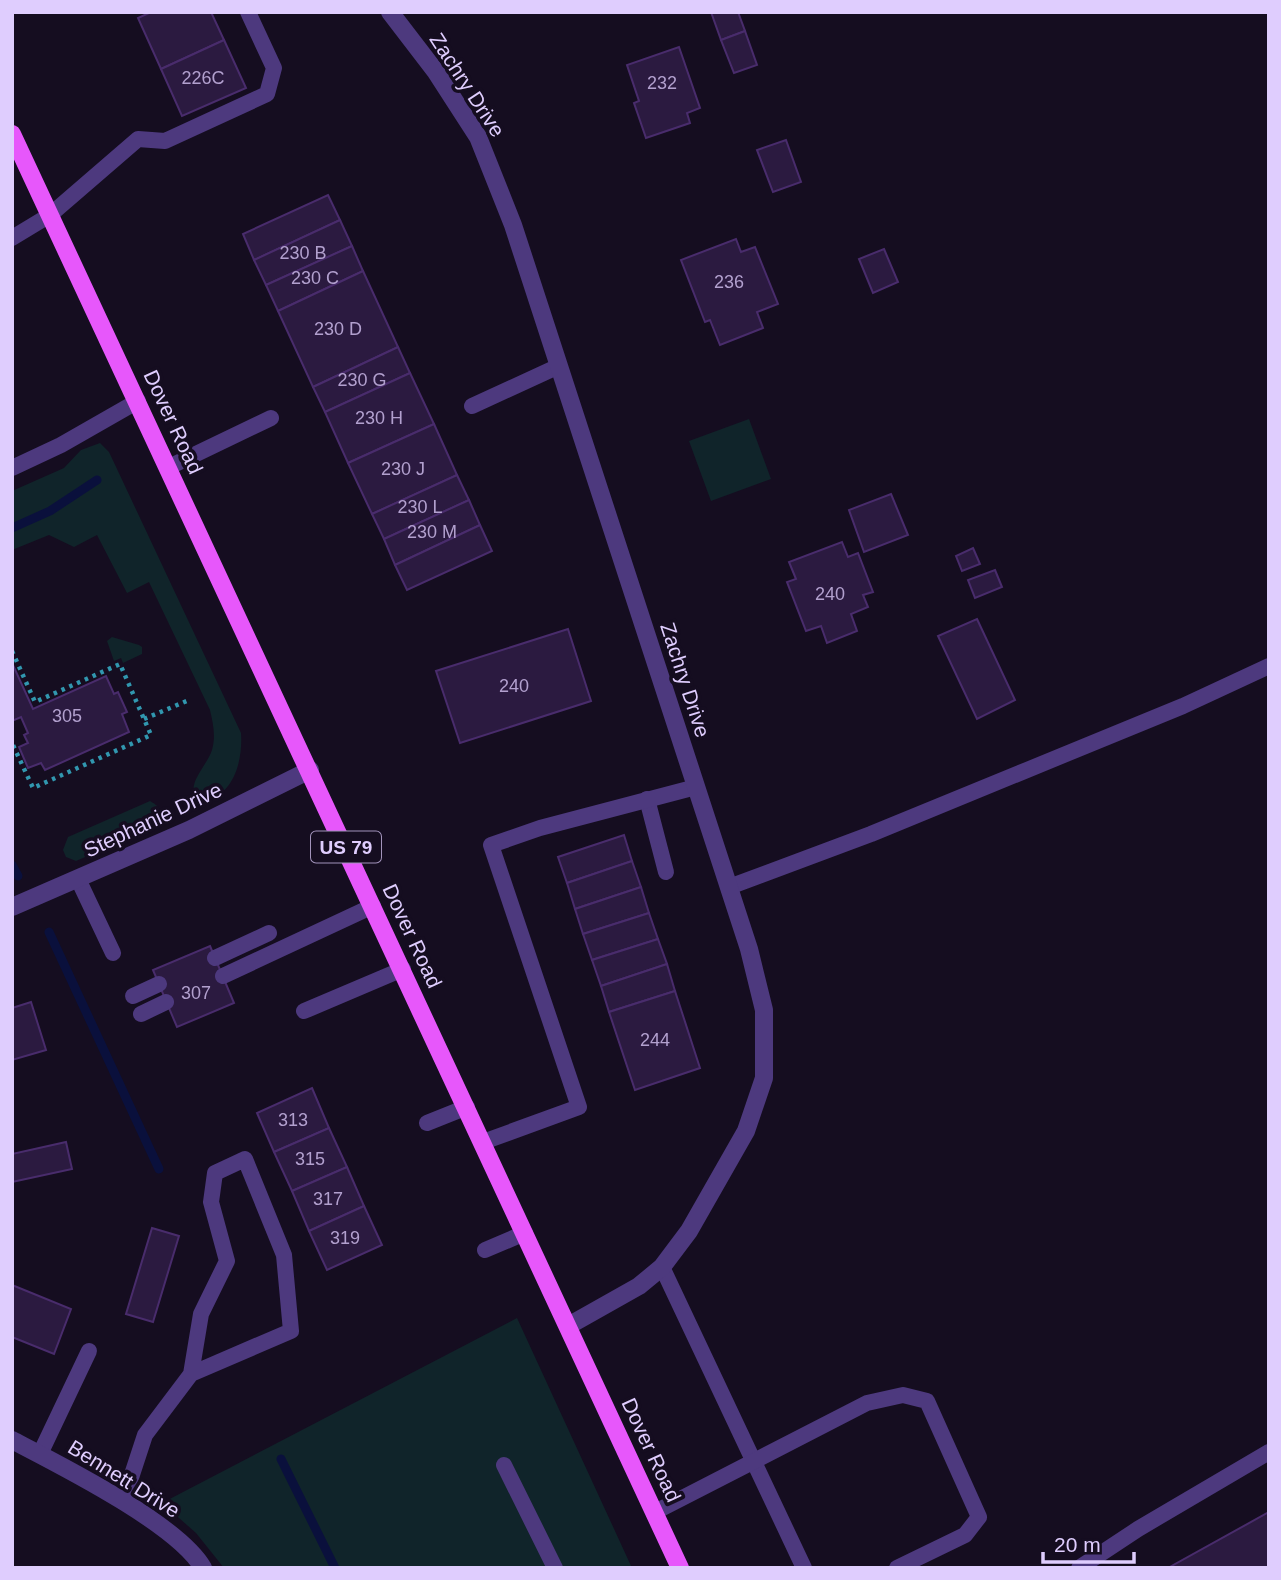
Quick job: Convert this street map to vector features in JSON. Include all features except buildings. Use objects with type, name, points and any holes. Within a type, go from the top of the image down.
[{"type":"main road","name":"Dover Road","points":[[12,134],[680,1568]]},
{"type":"street","name":"Zachry Drive","points":[[390,12],[436,72],[478,137],[513,225],[749,948],[764,1010],[764,1078],[746,1131],[689,1231],[662,1267],[639,1286],[568,1326]]},
{"type":"street","name":"Stephanie Drive","points":[[12,907],[188,830],[310,770]]},
{"type":"street","name":"Bennett Drive","points":[[12,1440],[138,1510],[199,1560],[203,1568]]},
{"type":"lane","points":[[12,238],[50,215],[138,139],[165,141],[267,94],[274,68],[248,12]]},
{"type":"lane","points":[[472,407],[559,366]]},
{"type":"lane","points":[[12,468],[61,445],[138,401]]},
{"type":"lane","points":[[169,467],[271,418]]},
{"type":"lane","points":[[729,887],[871,834],[1183,706],[1269,666]]},
{"type":"lane","points":[[483,1142],[579,1107],[491,845],[540,828],[696,787]]},
{"type":"lane","points":[[647,799],[666,872]]},
{"type":"lane","points":[[78,879],[113,953]]},
{"type":"lane","points":[[223,976],[373,906]]},
{"type":"lane","points":[[215,957],[269,933]]},
{"type":"lane","points":[[304,1011],[403,969]]},
{"type":"lane","points":[[132,996],[159,984]]},
{"type":"lane","points":[[141,1014],[166,1002]]},
{"type":"lane","points":[[427,1124],[467,1107]]},
{"type":"lane","points":[[123,1502],[145,1435],[191,1374],[201,1314],[227,1261],[211,1202],[215,1173],[245,1159],[284,1255],[291,1331],[191,1374]]},
{"type":"lane","points":[[485,1250],[525,1233]]},
{"type":"lane","points":[[662,1267],[804,1568]]},
{"type":"lane","points":[[40,1454],[89,1351]]},
{"type":"lane","points":[[655,1512],[867,1403],[903,1395],[927,1401],[979,1517],[965,1535],[897,1568]]},
{"type":"lane","points":[[1079,1568],[1138,1529],[1269,1452]]},
{"type":"lane","points":[[504,1465],[555,1568]]},
{"type":"path","points":[[12,651],[35,702],[120,664],[151,735],[33,788],[12,743]]},
{"type":"path","points":[[144,719],[189,699]]},
{"type":"shaded area","points":[[749,419],[771,479],[711,501],[689,441]]},
{"type":"shaded area","points":[[100,443],[109,452],[241,733],[240,756],[233,778],[219,794],[209,799],[197,800],[194,788],[213,745],[214,730],[210,710],[149,582],[127,593],[97,535],[74,547],[49,535],[12,550],[12,491],[64,468],[81,450]]},
{"type":"shaded area","points":[[112,637],[139,645],[142,647],[142,654],[123,663],[121,658],[114,661],[107,641]]},
{"type":"shaded area","points":[[150,801],[160,811],[158,825],[76,861],[66,857],[63,850],[68,837]]},
{"type":"shaded area","points":[[517,1318],[632,1568],[224,1568],[196,1533],[162,1503]]},
{"type":"waterway","points":[[12,528],[50,511],[97,480]]},
{"type":"waterway","points":[[12,865],[18,876]]},
{"type":"waterway","points":[[49,932],[159,1169]]},
{"type":"waterway","points":[[281,1459],[335,1568]]}]
